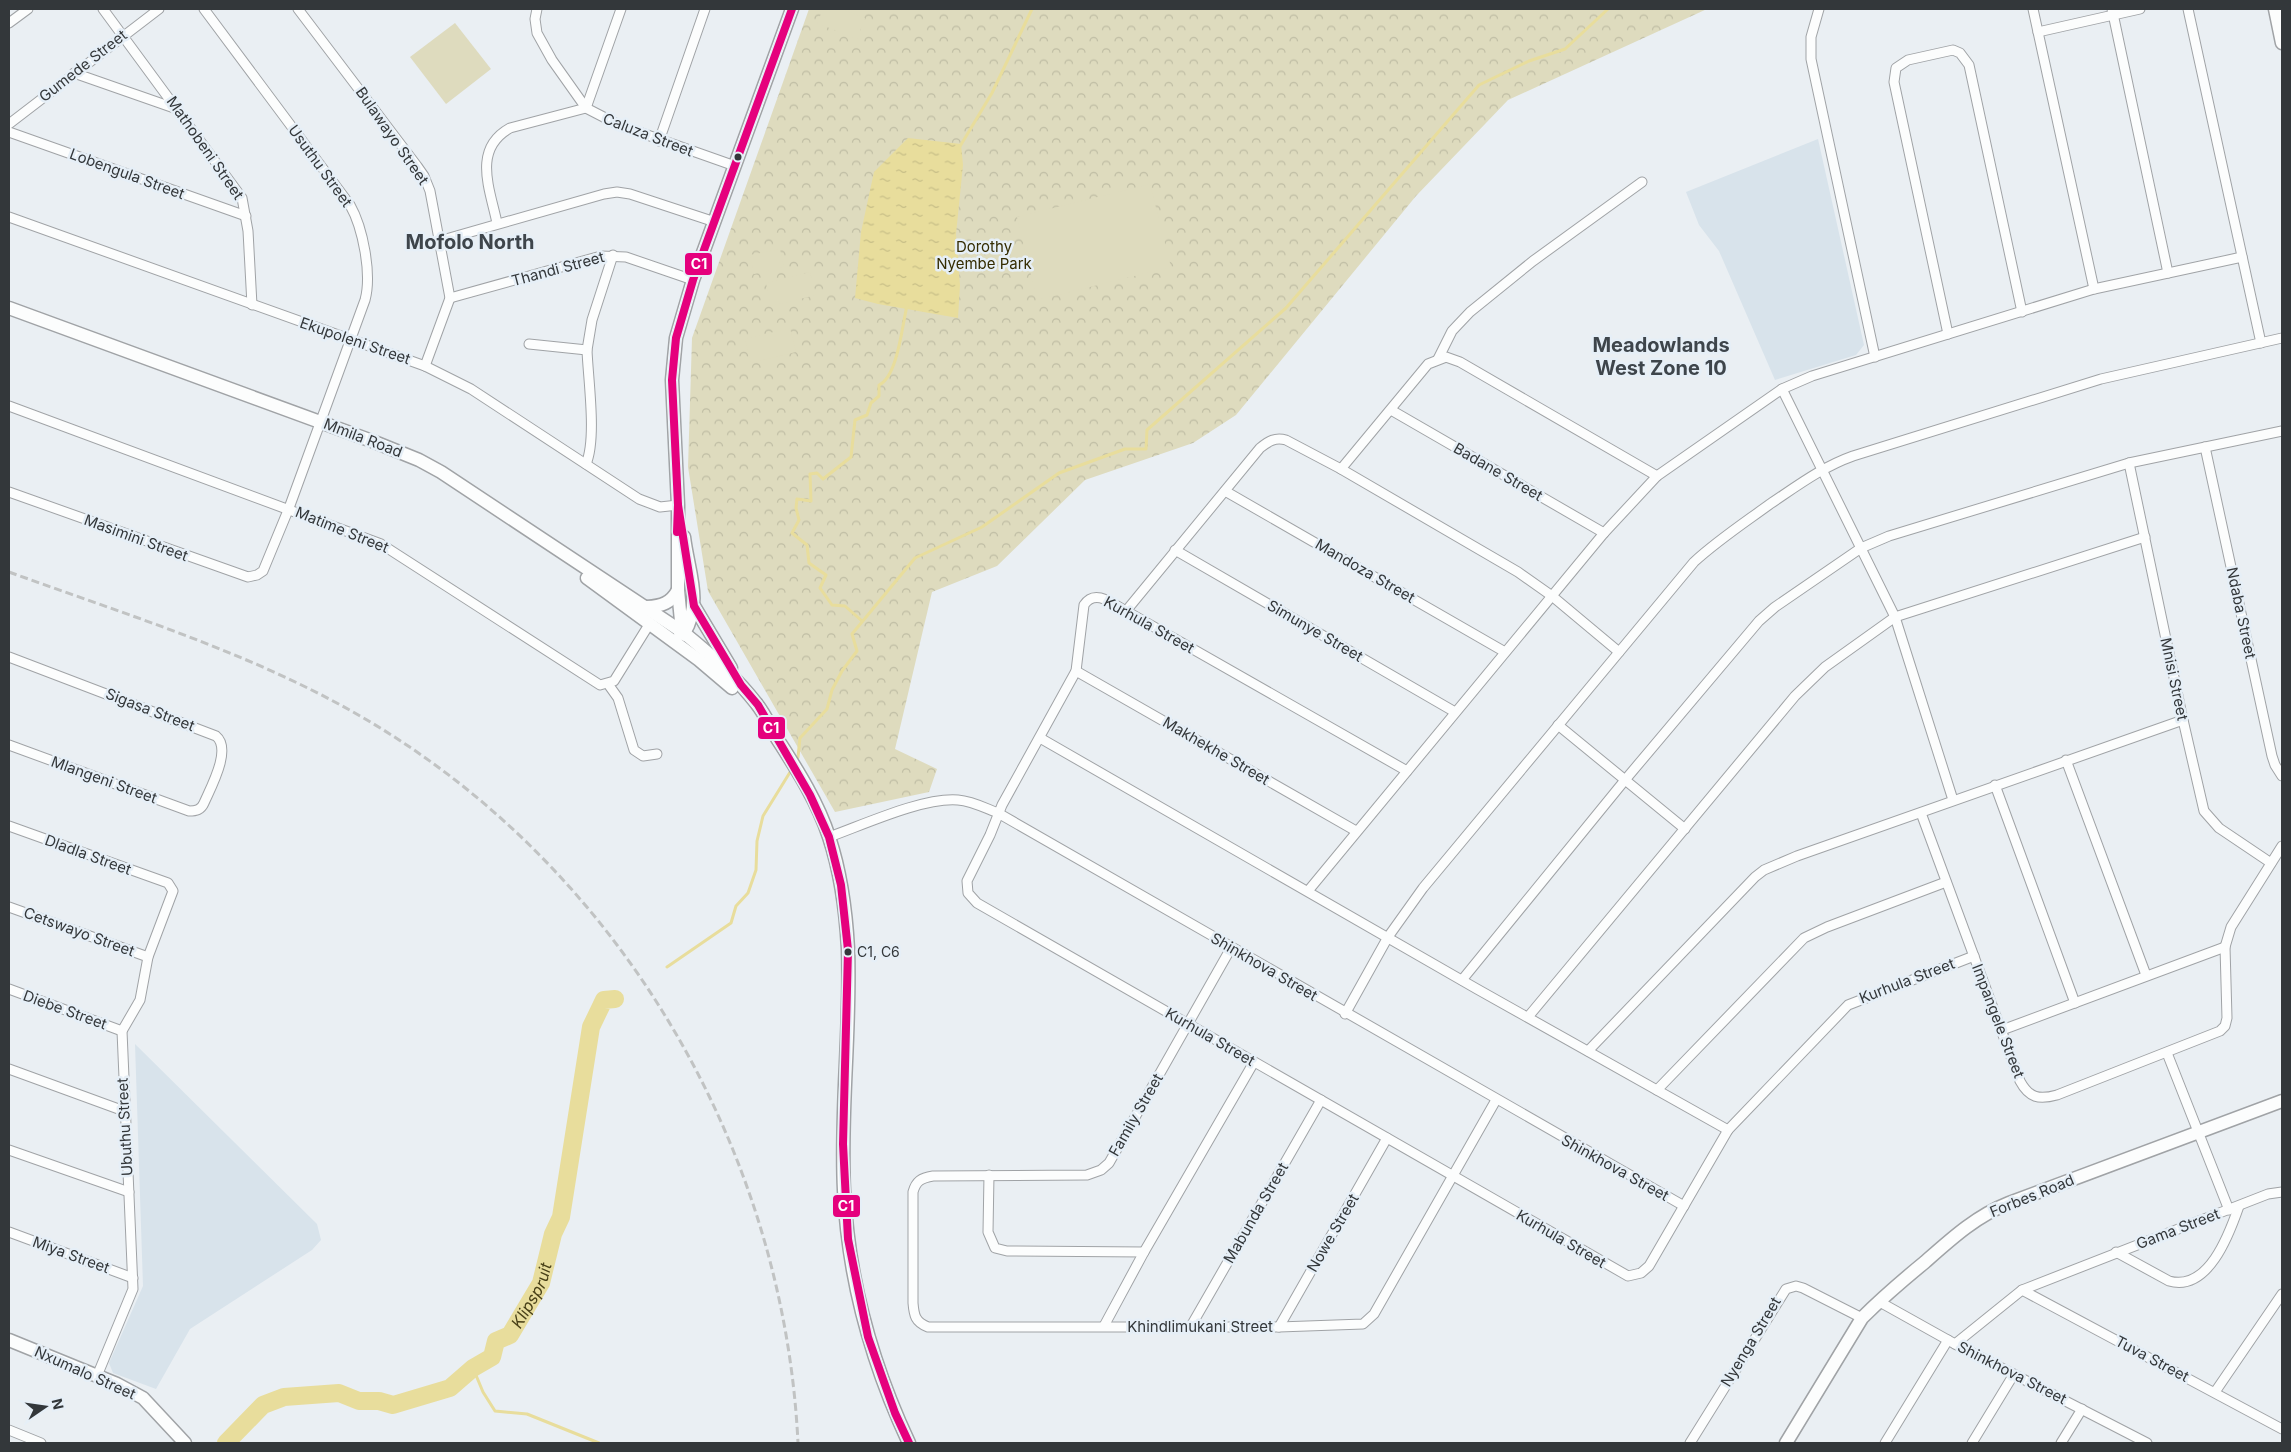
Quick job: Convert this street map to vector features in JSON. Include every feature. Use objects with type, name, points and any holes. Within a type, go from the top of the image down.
[{"type":"main road","points":[[769,725],[690,645],[684,633],[678,590],[678,505],[673,404],[673,356],[681,315],[792,9]]},
{"type":"main road","points":[[2275,9],[2282,43]]},
{"type":"main road","name":"Mmila Road","points":[[9,308],[320,425]]},
{"type":"main road","name":"Mmila Road","points":[[9,316],[424,462],[650,623],[727,682]]},
{"type":"main road","name":"Mmila Road","points":[[481,501],[647,607],[684,633]]},
{"type":"main road","points":[[678,505],[694,606],[691,620],[684,633]]},
{"type":"main road","points":[[647,607],[666,604],[678,590]]},
{"type":"main road","points":[[694,606],[741,685]]},
{"type":"main road","points":[[667,636],[684,633]]},
{"type":"main road","points":[[684,633],[741,685],[758,705],[810,795],[829,838],[842,893],[848,950],[843,1153],[848,1239],[868,1337],[895,1413],[909,1443]]},
{"type":"main road","name":"Forbes Road","points":[[1786,1443],[1862,1318],[1878,1301],[1966,1226],[1994,1209],[2282,1101]]},
{"type":"main road","name":"Nxumalo Street","points":[[9,1340],[117,1384],[143,1398],[181,1439]]},
{"type":"street","points":[[9,23],[28,9]]},
{"type":"street","name":"Mathobeni Street","points":[[103,9],[238,192],[245,206],[252,305]]},
{"type":"street","name":"Gumede Street","points":[[9,124],[158,9]]},
{"type":"street","name":"Usuthu Street","points":[[204,9],[355,214],[359,224],[368,282],[365,300],[351,340],[289,508],[263,571]]},
{"type":"street","name":"Bulawayo Street","points":[[298,9],[424,176],[430,191],[450,298]]},
{"type":"street","name":"Caluza Street","points":[[537,9],[535,20],[537,33],[552,60],[586,108],[598,116],[659,140],[735,166]]},
{"type":"street","points":[[497,223],[486,173],[486,160],[493,142],[499,134],[510,128],[586,108],[621,9]]},
{"type":"street","points":[[659,140],[705,9]]},
{"type":"street","points":[[1818,9],[1811,37],[1811,59],[1875,357]]},
{"type":"street","points":[[2033,9],[2094,289]]},
{"type":"street","points":[[2038,32],[2113,12],[2140,9]]},
{"type":"street","points":[[2188,9],[2261,343]]},
{"type":"street","points":[[2113,12],[2168,273]]},
{"type":"street","points":[[1948,334],[1894,82],[1896,68],[1908,60],[1953,50],[1960,52],[1969,65],[2022,312]]},
{"type":"street","points":[[74,73],[178,109]]},
{"type":"street","name":"Lobengula Street","points":[[9,132],[246,216]]},
{"type":"street","points":[[1438,359],[1452,331],[1470,312],[1533,261],[1642,182]]},
{"type":"street","points":[[438,241],[497,223],[617,192],[630,194],[715,222]]},
{"type":"street","name":"Ekupoleni Street","points":[[9,217],[425,366],[471,389],[648,503],[660,507],[678,505]]},
{"type":"street","points":[[586,464],[591,438],[587,350],[592,320],[613,255]]},
{"type":"street","name":"Thandi Street","points":[[450,298],[601,256],[613,255],[626,257],[694,280]]},
{"type":"street","points":[[1308,891],[1604,534],[1657,476],[1782,389],[1812,376],[2094,289],[2242,257]]},
{"type":"street","points":[[425,366],[450,298]]},
{"type":"street","points":[[1345,1014],[1388,937],[1424,888],[1694,562],[1712,545],[1822,469],[1853,456],[2101,379],[2282,338]]},
{"type":"street","points":[[529,344],[587,350]]},
{"type":"street","points":[[1341,469],[1428,364],[1438,359],[1452,358],[1657,476]]},
{"type":"street","points":[[1782,389],[1895,617],[1953,800]]},
{"type":"street","name":"Matime Street","points":[[9,406],[382,544],[592,682],[600,685],[608,684]]},
{"type":"street","name":"Badane Street","points":[[1391,410],[1604,534]]},
{"type":"street","points":[[1462,980],[1625,780],[1759,621],[1775,607],[1861,548],[1889,536],[2129,464],[2205,447],[2282,434]]},
{"type":"street","points":[[1126,611],[1174,550],[1260,448],[1274,440],[1286,440],[1341,469],[1518,572],[1552,596],[1619,652]]},
{"type":"street","name":"Ndaba Street","points":[[2205,447],[2272,756],[2282,776]]},
{"type":"street","name":"Mnisi Street","points":[[2129,464],[2200,797],[2210,820],[2271,863]]},
{"type":"street","name":"Mandoza Street","points":[[1225,491],[1505,652]]},
{"type":"street","name":"Masimini Street","points":[[9,492],[244,577],[257,576],[263,571]]},
{"type":"street","points":[[1528,1017],[1811,678],[1895,617],[2145,537]]},
{"type":"street","name":"Simunye Street","points":[[1174,550],[1455,712]]},
{"type":"street","name":"Kurhula Street","points":[[1406,771],[1126,611],[1100,597],[1094,597],[1084,605],[1076,671],[998,813],[966,887],[972,899],[1628,1276],[1642,1273],[1649,1266],[1728,1130],[1848,1005],[1974,956]]},
{"type":"street","points":[[650,623],[614,681],[608,684],[618,698],[634,750],[643,756],[657,754]]},
{"type":"street","name":"Sigasa Street","points":[[9,657],[216,736],[222,742],[222,756],[200,809]]},
{"type":"street","name":"Makhekhe Street","points":[[1076,671],[1356,831]]},
{"type":"street","points":[[1588,1051],[1764,870],[1797,856],[1953,800],[2183,720]]},
{"type":"street","points":[[1558,725],[1685,829]]},
{"type":"street","points":[[1040,738],[1728,1130]]},
{"type":"street","name":"Mlangeni Street","points":[[9,745],[189,811],[200,809]]},
{"type":"street","points":[[2066,760],[2146,975]]},
{"type":"street","points":[[1995,785],[2075,1003]]},
{"type":"street","name":"Shinkhova Street","points":[[829,838],[936,802],[958,800],[973,803],[998,813],[1345,1014],[1684,1206]]},
{"type":"street","name":"Impangele Street","points":[[1921,813],[2020,1081],[2031,1096],[2040,1098],[2057,1095],[2220,1031],[2225,1026],[2228,1006],[2225,947]]},
{"type":"street","name":"Dladla Street","points":[[9,826],[172,887],[172,893],[148,958]]},
{"type":"street","points":[[2002,1030],[2225,947],[2231,927],[2282,846]]},
{"type":"street","points":[[1657,1090],[1804,938],[1827,927],[1946,882]]},
{"type":"street","name":"Cetswayo Street","points":[[9,907],[148,958]]},
{"type":"street","name":"Family Street","points":[[917,1183],[920,1179],[933,1176],[1087,1175],[1101,1170],[1109,1163],[1230,948]]},
{"type":"street","points":[[122,1031],[140,1000],[148,958]]},
{"type":"street","name":"Diebe Street","points":[[9,989],[122,1031]]},
{"type":"street","name":"Ubuthu Street","points":[[97,1376],[132,1294],[133,1278],[124,1111],[122,1031]]},
{"type":"street","points":[[2167,1053],[2229,1210]]},
{"type":"street","points":[[1104,1326],[1144,1252],[1254,1062]]},
{"type":"street","points":[[9,1070],[124,1111]]},
{"type":"street","name":"Mabunda Street","points":[[1191,1326],[1321,1100]]},
{"type":"street","name":"Khindlimukani Street","points":[[917,1183],[912,1192],[913,1303],[914,1314],[921,1325],[928,1328],[1357,1326],[1369,1320],[1496,1100]]},
{"type":"street","name":"Nowe Street","points":[[1279,1327],[1387,1138]]},
{"type":"street","points":[[9,1150],[128,1192]]},
{"type":"street","points":[[989,1175],[988,1232],[995,1248],[1007,1251],[1144,1252]]},
{"type":"street","name":"Gama Street","points":[[1884,1443],[1951,1342],[2022,1290],[2268,1194],[2282,1192]]},
{"type":"street","name":"Gama Street","points":[[2116,1252],[2169,1281],[2177,1283],[2195,1280],[2217,1254],[2229,1232],[2239,1206]]},
{"type":"street","name":"Miya Street","points":[[9,1232],[133,1278]]},
{"type":"street","name":"Nyenga Street","points":[[1690,1443],[1786,1289],[1796,1286],[1803,1288],[1862,1318]]},
{"type":"street","name":"Tuva Street","points":[[2022,1290],[2282,1428]]},
{"type":"street","points":[[2215,1392],[2282,1294]]},
{"type":"street","name":"Shinkhova Street","points":[[1878,1301],[1951,1342],[2147,1443]]},
{"type":"street","points":[[1972,1443],[2014,1374]]},
{"type":"street","points":[[2062,1443],[2082,1409]]},
{"type":"street","points":[[9,1430],[41,1443]]},
{"type":"shaded area","points":[[1818,139],[1864,345],[1856,355],[1775,380],[1719,251],[1699,225],[1686,192]]},
{"type":"shaded area","points":[[135,1044],[317,1224],[321,1240],[312,1250],[190,1329],[156,1389],[113,1373],[109,1363],[143,1286]]},
{"type":"green space","name":"Dorothy Nyembe Park","points":[[809,9],[1707,9],[1508,100],[1416,196],[1236,415],[1193,443],[1085,480],[997,566],[932,592],[895,749],[937,769],[929,792],[835,812],[708,591],[688,467],[692,338]]},
{"type":"green space","points":[[823,9],[841,9],[865,18],[857,39],[817,23]]},
{"type":"green space","points":[[455,23],[491,69],[446,104],[410,57]]},
{"type":"green space","points":[[1150,184],[1171,267],[1037,300],[1017,217]]},
{"type":"green space","points":[[780,249],[784,267],[754,274],[750,255]]},
{"type":"green space","points":[[810,272],[816,295],[771,306],[766,283]]},
{"type":"green space","points":[[790,328],[796,352],[751,363],[745,339]]},
{"type":"water","points":[[908,138],[961,144],[963,165],[956,234],[960,285],[958,318],[878,304],[855,298],[861,232],[874,172]]},
{"type":"waterway","points":[[959,148],[992,93],[1032,9]]},
{"type":"waterway","points":[[796,761],[800,738],[827,709],[832,690],[842,671],[857,651],[852,634],[915,558],[982,527],[1059,473],[1125,449],[1146,449],[1147,430],[1286,308],[1479,85],[1529,61],[1565,49],[1608,9]]},
{"type":"waterway","points":[[862,621],[845,606],[832,605],[820,588],[826,575],[809,563],[807,545],[792,533],[799,520],[796,508],[797,499],[811,501],[810,474],[817,473],[823,479],[851,457],[855,420],[867,415],[871,403],[879,396],[879,385],[891,372],[907,306]]},
{"type":"waterway","points":[[667,967],[731,923],[736,906],[748,893],[756,870],[757,841],[763,816],[792,769]]},
{"type":"waterway","name":"Klipspruit","points":[[226,1443],[263,1405],[284,1397],[339,1393],[359,1401],[379,1401],[393,1405],[450,1388],[473,1368],[492,1357],[496,1341],[510,1335],[541,1283],[553,1234],[561,1217],[591,1027],[604,1000],[615,999]]},
{"type":"waterway","points":[[473,1368],[483,1392],[495,1411],[527,1414],[599,1443]]},
{"type":"railway","points":[[9,572],[191,638],[281,675],[324,696],[367,720],[458,782],[540,855],[611,937],[672,1028],[722,1125],[760,1228],[786,1334],[798,1443]]},
{"type":"transit line","name":"C1","points":[[677,532],[678,505],[672,380],[676,338],[693,280],[792,9]]},
{"type":"transit line","name":"C1","points":[[678,505],[694,606],[741,685],[758,705],[810,795],[829,837],[841,885],[848,950],[843,1144],[848,1239],[868,1337],[895,1413],[909,1443]]},
{"type":"place","name":"C1, C6","points":[[848,952]]},
{"type":"district","name":"Mofolo North","points":[[470,242]]},
{"type":"district","name":"Meadowlands West Zone 10","points":[[1661,356]]}]
